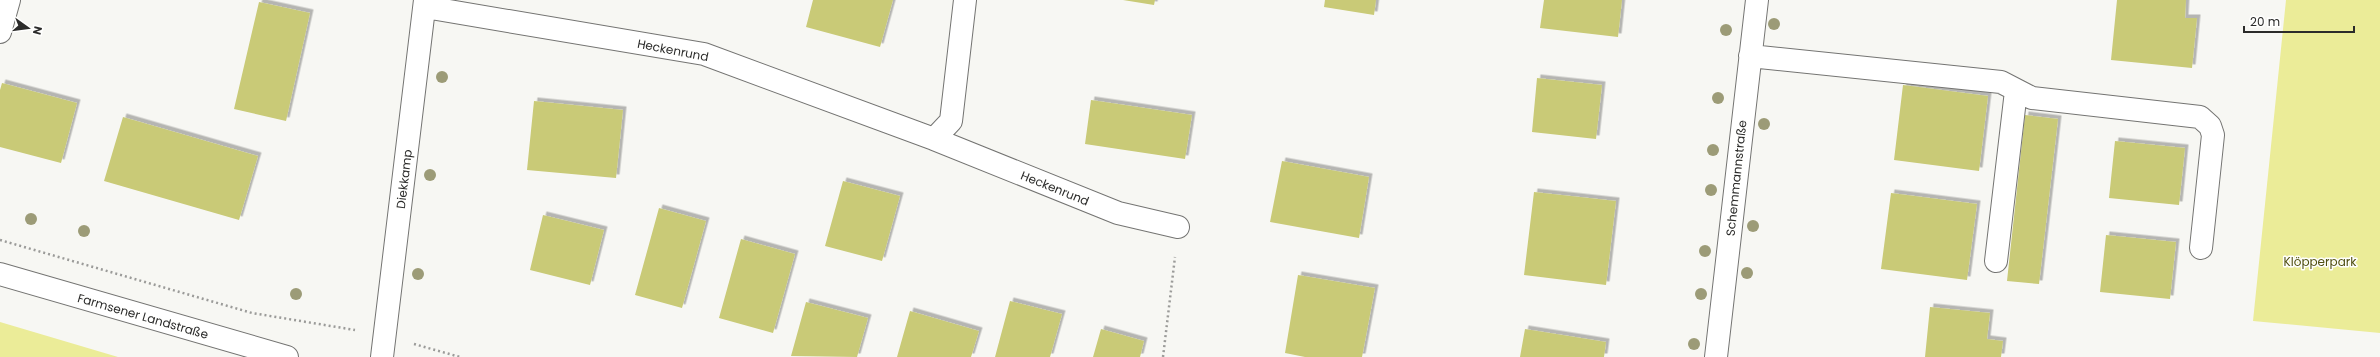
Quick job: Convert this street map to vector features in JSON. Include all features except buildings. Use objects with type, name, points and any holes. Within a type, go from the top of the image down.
[{"type":"street","points":[[0,32],[9,0]]},
{"type":"street","points":[[934,139],[951,121],[965,0]]},
{"type":"street","name":"Schemmannstraße","points":[[1716,357],[1757,0]]},
{"type":"street","name":"Heckenrund","points":[[425,3],[704,54],[934,139],[1118,213],[1178,227]]},
{"type":"street","name":"Diekkamp","points":[[382,357],[386,336],[425,3]]},
{"type":"street","points":[[1750,56],[2001,82],[2032,98],[2190,115],[2206,121],[2213,135],[2201,248]]},
{"type":"street","points":[[1996,261],[2016,91]]},
{"type":"street","name":"Farmsener Landstraße","points":[[0,274],[287,357]]},
{"type":"path","points":[[1163,357],[1178,227]]},
{"type":"path","points":[[0,240],[252,313],[386,336],[460,357]]},
{"type":"green space","name":"Klöpperpark","points":[[2286,0],[2380,0],[2380,333],[2253,321]]},
{"type":"green space","points":[[0,322],[118,357],[0,357]]}]
